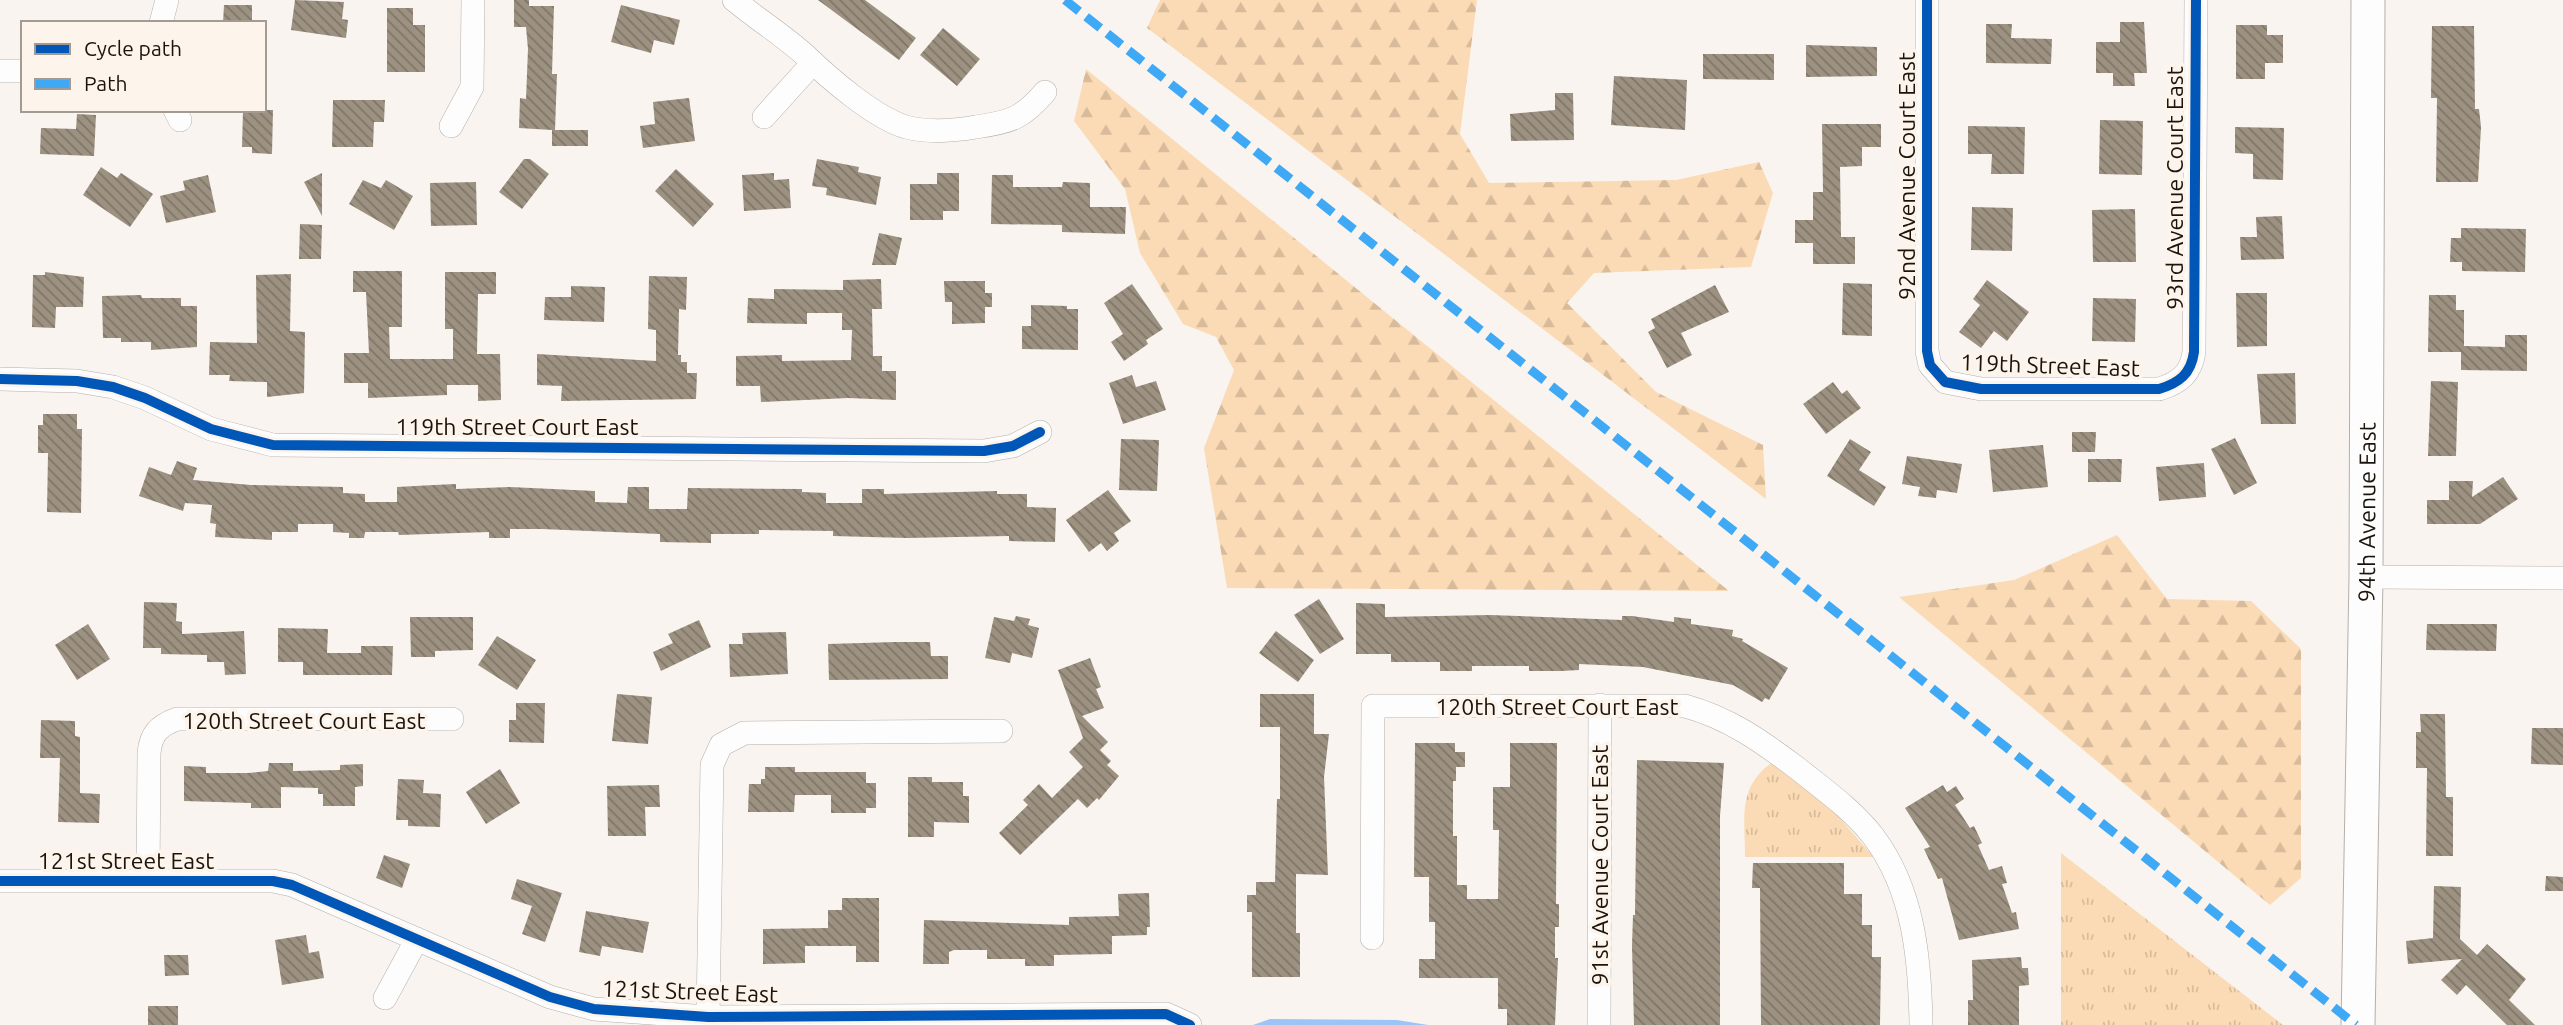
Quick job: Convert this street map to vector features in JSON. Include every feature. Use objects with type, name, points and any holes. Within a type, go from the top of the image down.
[{"type":"main road","name":"94th Avenue East","points":[[2358,1025],[2367,577],[2368,0]]},
{"type":"street","points":[[162,21],[167,0]]},
{"type":"street","points":[[451,126],[472,87],[473,0]]},
{"type":"street","points":[[734,0],[812,64],[890,120],[919,130],[962,130],[1009,121],[1027,113],[1045,92]]},
{"type":"street","name":"92nd Avenue Court East","points":[[1927,0],[1927,351]]},
{"type":"street","name":"93rd Avenue Court East","points":[[2186,374],[2194,352],[2196,0]]},
{"type":"street","points":[[764,117],[812,64]]},
{"type":"street","points":[[0,71],[21,71]]},
{"type":"street","name":"119th Street East","points":[[1927,351],[1930,365],[1945,382],[1981,388],[2159,388],[2173,385],[2186,374]]},
{"type":"street","name":"119th Street Court East","points":[[0,379],[77,380],[113,387],[229,435],[293,446],[984,451],[1013,446],[1040,432]]},
{"type":"street","points":[[2367,577],[2563,579]]},
{"type":"street","name":"120th Street Court East","points":[[1372,938],[1373,705],[1685,706],[1705,711],[1740,726],[1840,802],[1872,835],[1892,866],[1908,907],[1918,956],[1921,1025]]},
{"type":"street","name":"91st Avenue Court East","points":[[1599,1025],[1600,705]]},
{"type":"street","name":"120th Street Court East","points":[[148,881],[149,753],[150,740],[158,729],[177,719],[452,719]]},
{"type":"street","points":[[708,1017],[712,765],[721,745],[744,733],[1001,731]]},
{"type":"street","name":"121st Street East","points":[[0,881],[273,881],[292,885],[551,997],[593,1009],[708,1017],[1166,1014],[1190,1025]]},
{"type":"street","points":[[386,998],[417,939]]},
{"type":"green space","points":[[1160,0],[1477,0],[1460,134],[1489,183],[1676,180],[1759,162],[1773,193],[1751,267],[1594,273],[1567,303],[1656,392],[1763,445],[1766,499],[1147,28]]},
{"type":"green space","points":[[1086,69],[1729,591],[1227,588],[1204,448],[1234,370],[1216,337],[1183,324],[1140,253],[1125,189],[1074,121]]},
{"type":"green space","points":[[2117,535],[2167,599],[2251,601],[2301,649],[2301,878],[2270,905],[1899,597],[2014,580]]},
{"type":"green space","points":[[1774,761],[1827,804],[1874,857],[1745,857],[1744,816],[1749,792],[1762,771]]},
{"type":"green space","points":[[2061,853],[2283,1025],[2061,1025]]},
{"type":"water","points":[[1270,1019],[1397,1020],[1428,1025],[1253,1025]]},
{"type":"building","points":[[295,0],[344,2],[342,19],[348,20],[346,38],[291,30]]},
{"type":"building","points":[[514,0],[529,0],[529,6],[554,6],[552,74],[557,74],[555,130],[588,130],[588,146],[552,146],[552,130],[519,128],[520,98],[526,99],[528,49],[526,27],[514,27]]},
{"type":"building","points":[[818,0],[865,0],[916,38],[899,60]]},
{"type":"building","points":[[224,5],[252,5],[252,21],[223,21]]},
{"type":"building","points":[[621,5],[680,20],[674,45],[654,40],[651,53],[611,42]]},
{"type":"building","points":[[387,8],[413,8],[413,25],[425,25],[425,72],[387,72]]},
{"type":"building","points":[[2120,22],[2144,22],[2147,73],[2134,73],[2135,86],[2113,86],[2113,73],[2096,73],[2096,42],[2120,42]]},
{"type":"building","points":[[1986,24],[2012,24],[2011,38],[2052,39],[2051,64],[1986,63]]},
{"type":"building","points":[[2236,25],[2267,25],[2267,35],[2283,35],[2283,63],[2265,63],[2265,79],[2236,79]]},
{"type":"building","points":[[2432,26],[2474,26],[2475,109],[2479,109],[2481,127],[2478,182],[2436,182],[2437,98],[2431,98]]},
{"type":"building","points":[[943,28],[980,59],[957,86],[920,55]]},
{"type":"building","points":[[1806,45],[1877,47],[1877,76],[1806,77]]},
{"type":"building","points":[[1703,54],[1774,54],[1774,80],[1703,79]]},
{"type":"building","points":[[1614,76],[1687,80],[1685,130],[1611,125]]},
{"type":"building","points":[[1555,93],[1573,93],[1574,140],[1511,141],[1510,114],[1555,110]]},
{"type":"building","points":[[689,98],[695,141],[643,148],[640,126],[655,124],[653,102]]},
{"type":"building","points":[[333,100],[385,100],[384,122],[374,122],[373,147],[332,147]]},
{"type":"building","points":[[273,110],[272,154],[252,153],[252,147],[242,147],[243,112]]},
{"type":"building","points":[[77,114],[96,115],[94,156],[40,154],[41,128],[76,129]]},
{"type":"building","points":[[2100,120],[2143,121],[2142,175],[2099,174]]},
{"type":"building","points":[[1822,124],[1881,124],[1881,147],[1862,147],[1862,166],[1840,167],[1841,237],[1855,237],[1855,264],[1813,264],[1813,243],[1795,243],[1795,220],[1813,220],[1813,192],[1823,192]]},
{"type":"building","points":[[1968,126],[2025,127],[2024,174],[1991,174],[1992,154],[1968,154]]},
{"type":"building","points":[[2235,127],[2284,128],[2283,180],[2253,179],[2253,154],[2235,153]]},
{"type":"building","points":[[524,159],[530,159],[549,174],[522,209],[499,192]]},
{"type":"building","points":[[817,159],[859,167],[858,172],[881,177],[876,205],[826,195],[827,188],[812,186]]},
{"type":"building","points":[[101,167],[117,178],[121,173],[153,194],[130,227],[83,195]]},
{"type":"building","points":[[676,169],[714,204],[693,227],[655,191]]},
{"type":"building","points":[[322,173],[322,216],[304,182]]},
{"type":"building","points":[[774,173],[774,180],[789,179],[791,208],[744,211],[742,175]]},
{"type":"building","points":[[937,173],[959,173],[959,211],[943,211],[943,220],[910,220],[910,184],[937,184]]},
{"type":"building","points":[[208,175],[216,212],[166,223],[160,196],[185,190],[183,181]]},
{"type":"building","points":[[992,175],[1013,175],[1013,187],[1062,187],[1063,182],[1090,183],[1090,207],[1126,207],[1125,234],[1062,232],[1062,225],[991,224]]},
{"type":"building","points":[[363,180],[381,188],[386,180],[413,196],[394,230],[349,204]]},
{"type":"building","points":[[476,182],[477,225],[431,226],[430,183]]},
{"type":"building","points":[[1972,207],[2013,208],[2012,251],[1971,250]]},
{"type":"building","points":[[2135,209],[2136,262],[2093,262],[2092,210]]},
{"type":"building","points":[[2282,216],[2284,259],[2241,260],[2240,237],[2257,237],[2256,217]]},
{"type":"building","points":[[300,224],[322,225],[321,259],[299,259]]},
{"type":"building","points":[[2461,228],[2526,229],[2525,272],[2462,271],[2462,262],[2450,262],[2451,238],[2461,238]]},
{"type":"building","points":[[879,233],[902,238],[896,265],[872,265]]},
{"type":"building","points":[[353,271],[402,271],[402,327],[389,327],[390,359],[453,359],[453,329],[445,329],[445,272],[496,272],[496,294],[478,294],[477,354],[500,354],[501,400],[478,401],[478,385],[447,385],[447,395],[368,398],[368,383],[344,383],[344,353],[369,353],[366,292],[353,292]]},
{"type":"building","points":[[45,272],[84,277],[83,307],[56,307],[55,328],[32,327],[33,275],[45,275]]},
{"type":"building","points":[[291,274],[290,331],[305,332],[304,393],[267,397],[267,382],[229,381],[230,375],[209,375],[210,342],[257,343],[256,275]]},
{"type":"building","points":[[649,276],[687,277],[686,310],[679,309],[678,355],[681,355],[681,362],[687,362],[687,373],[697,373],[696,399],[561,401],[562,386],[537,385],[537,354],[656,361],[656,330],[648,329]]},
{"type":"building","points":[[881,279],[882,309],[872,309],[873,356],[882,356],[882,371],[896,371],[896,400],[848,398],[761,402],[760,386],[736,386],[736,356],[782,355],[782,361],[851,360],[852,330],[842,330],[842,313],[807,313],[807,324],[747,323],[748,298],[774,299],[774,289],[843,290],[843,280]]},
{"type":"building","points":[[1987,280],[2029,312],[2007,341],[1994,331],[1981,348],[1959,332],[1980,305],[1973,299]]},
{"type":"building","points":[[944,281],[985,281],[985,293],[992,293],[992,307],[985,307],[985,323],[952,324],[952,302],[945,302]]},
{"type":"building","points":[[1843,283],[1872,284],[1872,336],[1842,335]]},
{"type":"building","points":[[1132,284],[1163,329],[1146,340],[1148,344],[1124,361],[1111,342],[1123,334],[1104,303]]},
{"type":"building","points":[[1715,285],[1729,312],[1681,333],[1692,355],[1667,368],[1648,332],[1655,328],[1651,319]]},
{"type":"building","points":[[571,286],[605,287],[604,322],[544,320],[545,297],[571,297]]},
{"type":"building","points":[[2236,293],[2267,293],[2267,346],[2237,347]]},
{"type":"building","points":[[141,295],[142,298],[181,298],[181,306],[197,306],[197,347],[151,350],[151,342],[121,342],[121,338],[103,338],[102,296]]},
{"type":"building","points":[[2429,295],[2456,295],[2456,310],[2464,310],[2464,346],[2505,347],[2505,335],[2527,335],[2527,371],[2461,370],[2461,352],[2428,352]]},
{"type":"building","points":[[2093,298],[2136,299],[2135,342],[2092,341]]},
{"type":"building","points":[[1031,305],[1078,309],[1078,350],[1022,349],[1022,326],[1031,326]]},
{"type":"building","points":[[2295,373],[2296,424],[2261,424],[2257,374]]},
{"type":"building","points":[[1132,375],[1136,387],[1156,381],[1166,410],[1123,424],[1109,383]]},
{"type":"building","points":[[2431,381],[2458,382],[2456,456],[2428,456]]},
{"type":"building","points":[[1833,382],[1842,394],[1847,390],[1861,408],[1826,434],[1803,404]]},
{"type":"building","points":[[43,414],[77,414],[77,429],[82,429],[81,513],[47,512],[48,453],[38,453],[38,425],[43,425]]},
{"type":"building","points":[[2072,432],[2096,432],[2095,452],[2072,452]]},
{"type":"building","points":[[2235,438],[2257,483],[2234,495],[2211,449]]},
{"type":"building","points":[[1121,439],[1159,440],[1157,491],[1119,490]]},
{"type":"building","points":[[1850,439],[1871,452],[1859,470],[1886,487],[1874,506],[1827,476]]},
{"type":"building","points":[[2043,445],[2048,487],[1993,492],[1989,450]]},
{"type":"building","points":[[1907,456],[1962,464],[1957,493],[1937,490],[1936,498],[1918,496],[1920,487],[1902,484]]},
{"type":"building","points":[[2088,459],[2122,459],[2121,482],[2088,482]]},
{"type":"building","points":[[177,461],[197,468],[193,480],[251,485],[343,487],[343,493],[365,494],[365,502],[397,502],[397,487],[456,484],[456,489],[510,487],[595,491],[595,502],[627,503],[628,487],[649,487],[649,509],[687,509],[688,488],[802,489],[802,492],[826,493],[826,503],[862,503],[862,489],[884,489],[884,494],[997,491],[997,494],[1027,494],[1027,507],[1056,508],[1055,542],[1009,541],[1009,536],[907,538],[833,536],[833,531],[759,530],[759,534],[711,534],[711,543],[660,542],[660,534],[542,529],[510,529],[510,538],[489,538],[489,532],[399,535],[398,532],[365,532],[364,538],[349,538],[349,533],[333,532],[333,524],[298,524],[298,532],[272,532],[272,540],[215,537],[216,524],[210,523],[212,505],[185,503],[183,511],[139,496],[149,467],[171,475]]},
{"type":"building","points":[[2204,463],[2206,497],[2159,501],[2156,467]]},
{"type":"building","points":[[2503,477],[2518,499],[2480,524],[2427,524],[2427,500],[2449,500],[2449,481],[2473,481],[2472,497]]},
{"type":"building","points":[[1108,490],[1131,521],[1114,533],[1119,541],[1107,551],[1101,543],[1089,552],[1066,520]]},
{"type":"building","points":[[1319,599],[1344,639],[1320,654],[1294,615]]},
{"type":"building","points":[[144,602],[177,603],[176,621],[182,622],[182,634],[244,631],[246,674],[225,675],[224,662],[207,662],[207,655],[161,654],[161,648],[143,648]]},
{"type":"building","points":[[1356,603],[1385,604],[1385,617],[1490,615],[1622,620],[1622,616],[1632,616],[1674,622],[1674,617],[1691,619],[1691,624],[1733,630],[1732,636],[1743,639],[1742,641],[1788,668],[1769,700],[1765,698],[1762,702],[1733,685],[1643,667],[1579,664],[1579,670],[1529,671],[1529,666],[1472,666],[1472,671],[1440,671],[1440,662],[1391,662],[1391,654],[1356,654]]},
{"type":"building","points":[[1016,616],[1030,619],[1028,625],[1039,628],[1032,658],[1012,653],[1010,663],[985,658],[994,617],[1014,621]]},
{"type":"building","points":[[410,617],[473,617],[473,650],[435,651],[435,657],[411,657]]},
{"type":"building","points":[[699,620],[711,647],[661,671],[653,652],[673,643],[668,634]]},
{"type":"building","points":[[88,624],[110,659],[77,680],[55,645]]},
{"type":"building","points":[[2427,624],[2497,624],[2496,651],[2426,650]]},
{"type":"building","points":[[278,628],[328,629],[327,653],[361,653],[361,646],[393,646],[392,675],[303,675],[303,662],[278,662]]},
{"type":"building","points":[[1276,631],[1314,660],[1298,682],[1259,653]]},
{"type":"building","points":[[786,632],[788,674],[730,677],[729,644],[743,644],[742,633]]},
{"type":"building","points":[[497,636],[536,660],[517,690],[478,665]]},
{"type":"building","points":[[930,642],[931,656],[948,656],[948,679],[829,680],[828,644]]},
{"type":"building","points":[[1090,658],[1101,687],[1096,689],[1104,708],[1082,716],[1108,742],[1100,750],[1111,761],[1107,765],[1119,776],[1099,800],[1097,798],[1087,808],[1078,799],[1020,855],[999,833],[1028,805],[1023,800],[1039,784],[1052,798],[1083,767],[1069,752],[1083,738],[1058,670]]},
{"type":"building","points":[[617,694],[652,697],[648,744],[612,741]]},
{"type":"building","points":[[1260,694],[1314,694],[1314,734],[1329,734],[1324,777],[1328,875],[1296,874],[1296,933],[1300,933],[1300,977],[1252,977],[1252,912],[1247,912],[1247,895],[1256,895],[1256,882],[1275,882],[1277,799],[1280,799],[1280,727],[1260,727]]},
{"type":"building","points":[[516,703],[545,703],[544,743],[509,742],[509,720],[516,720]]},
{"type":"building","points":[[2420,714],[2445,714],[2446,797],[2453,797],[2453,856],[2426,856],[2427,768],[2416,768],[2416,732],[2421,732]]},
{"type":"building","points":[[41,720],[75,721],[75,736],[80,737],[80,793],[100,794],[99,823],[58,822],[60,758],[40,758]]},
{"type":"building","points":[[2532,728],[2563,728],[2563,765],[2531,764]]},
{"type":"building","points":[[1415,743],[1455,743],[1455,752],[1465,752],[1465,767],[1456,767],[1456,781],[1453,781],[1453,836],[1457,836],[1457,885],[1467,885],[1467,899],[1498,899],[1499,830],[1493,830],[1493,787],[1510,787],[1510,743],[1557,743],[1556,904],[1559,904],[1559,927],[1555,927],[1555,958],[1558,958],[1555,1025],[1507,1025],[1507,1009],[1498,1009],[1498,978],[1419,978],[1419,959],[1435,959],[1435,922],[1429,922],[1429,877],[1414,877]]},
{"type":"building","points":[[1637,760],[1724,763],[1720,816],[1720,1025],[1634,1025],[1632,946],[1635,915]]},
{"type":"building","points":[[269,763],[293,763],[293,771],[340,770],[340,765],[363,764],[363,786],[355,787],[355,806],[323,806],[323,794],[318,794],[318,788],[281,787],[281,808],[251,808],[251,803],[184,801],[184,766],[206,767],[206,773],[248,773],[268,771]]},
{"type":"building","points":[[765,767],[795,767],[795,772],[866,772],[866,783],[876,783],[876,808],[866,808],[866,813],[831,813],[831,795],[795,795],[794,812],[748,812],[749,784],[761,784],[761,779],[765,779]]},
{"type":"building","points":[[500,769],[520,803],[486,824],[466,792]]},
{"type":"building","points":[[908,777],[932,777],[932,782],[963,782],[963,796],[969,796],[969,823],[934,822],[934,837],[908,837]]},
{"type":"building","points":[[398,779],[424,780],[423,793],[441,794],[440,827],[408,826],[408,820],[396,820]]},
{"type":"building","points":[[659,785],[660,807],[645,807],[646,836],[608,836],[607,786]]},
{"type":"building","points":[[1943,785],[1947,792],[1956,786],[1964,799],[1955,805],[1970,828],[1974,826],[1982,843],[1978,845],[1989,870],[2002,866],[2007,883],[2002,884],[2012,913],[2016,912],[2019,929],[1959,940],[1942,878],[1938,879],[1924,849],[1930,847],[1905,808]]},
{"type":"building","points":[[384,855],[410,864],[402,888],[376,878]]},
{"type":"building","points":[[1753,863],[1844,863],[1844,894],[1862,894],[1862,925],[1872,925],[1872,957],[1881,957],[1880,1025],[1761,1025],[1760,888],[1752,888]]},
{"type":"building","points":[[2546,876],[2563,877],[2563,891],[2545,891]]},
{"type":"building","points":[[517,879],[562,893],[545,942],[522,934],[532,906],[511,899]]},
{"type":"building","points":[[2434,886],[2461,887],[2460,939],[2477,955],[2487,944],[2526,979],[2509,1000],[2535,1025],[2507,1025],[2466,985],[2457,995],[2441,980],[2462,959],[2408,964],[2406,941],[2433,938]]},
{"type":"building","points":[[1149,893],[1150,927],[1147,927],[1147,935],[1112,936],[1112,954],[1054,955],[1054,966],[1025,966],[1025,959],[987,959],[987,950],[954,950],[949,952],[949,964],[923,964],[924,920],[1069,925],[1069,917],[1119,916],[1118,894]]},
{"type":"building","points":[[842,898],[879,898],[879,962],[856,962],[856,946],[805,946],[805,963],[763,964],[763,929],[828,928],[828,910],[842,910]]},
{"type":"building","points":[[586,911],[649,922],[643,953],[602,946],[600,956],[579,952]]},
{"type":"building","points":[[306,935],[309,953],[319,951],[324,978],[282,985],[275,940]]},
{"type":"building","points":[[164,955],[188,955],[189,975],[165,976]]},
{"type":"building","points":[[2021,957],[2022,968],[2028,968],[2029,985],[2019,986],[2019,1025],[1968,1025],[1968,1000],[1973,1000],[1972,960]]},
{"type":"building","points":[[148,1006],[178,1006],[178,1025],[148,1025]]},
{"type":"marked path","points":[[1065,0],[2356,1025]]},
{"type":"cycle path","points":[[1927,0],[1927,351],[1930,365],[1945,382],[1981,389],[2159,389],[2172,384],[2187,372],[2194,352],[2196,0]]},
{"type":"cycle path","points":[[0,379],[77,381],[113,387],[145,398],[211,429],[273,445],[984,451],[1013,446],[1040,432]]},
{"type":"cycle path","points":[[0,881],[273,881],[292,885],[550,997],[594,1009],[708,1017],[1166,1014],[1190,1025]]}]
